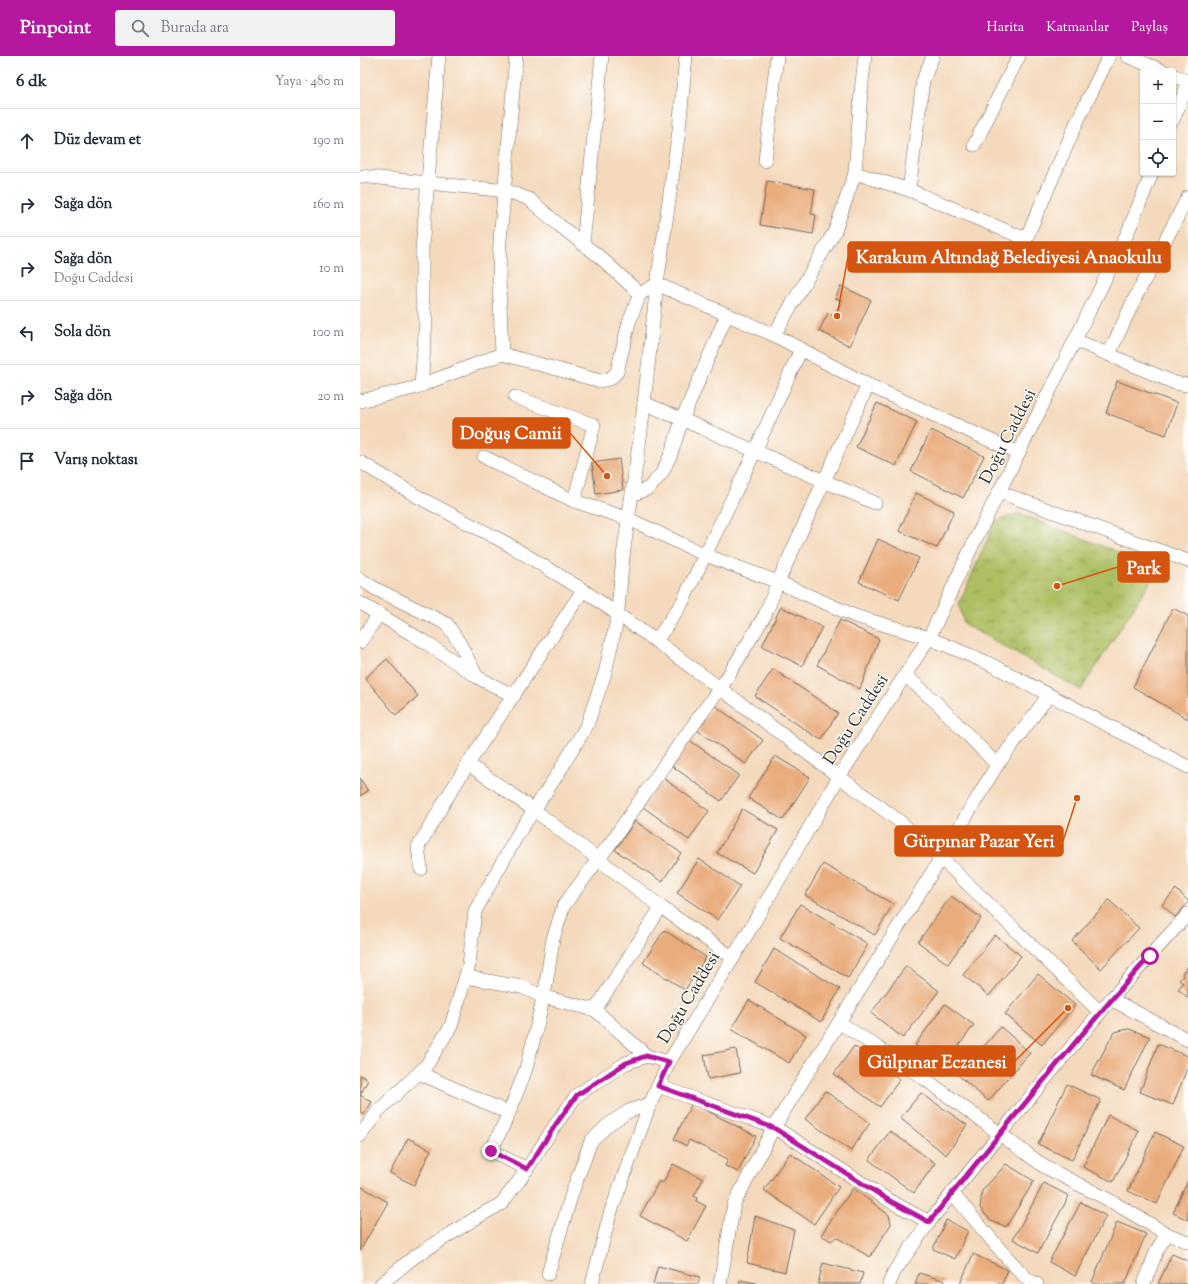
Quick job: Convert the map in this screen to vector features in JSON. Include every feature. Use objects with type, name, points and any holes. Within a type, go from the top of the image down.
[{"type":"street","points":[[421,386],[426,321],[422,299],[422,249],[439,56]]},
{"type":"street","points":[[502,354],[498,279],[516,56]]},
{"type":"street","points":[[583,244],[602,56]]},
{"type":"street","points":[[360,1136],[378,1111],[426,1066],[451,1026],[469,965],[475,910],[518,834],[559,772],[587,725],[605,673],[617,614],[623,556],[644,403],[657,284],[679,130],[686,56]]},
{"type":"street","points":[[765,161],[777,56]]},
{"type":"street","points":[[774,335],[835,231],[855,173],[861,92],[866,56]]},
{"type":"street","points":[[909,190],[923,80],[933,56]]},
{"type":"street","points":[[974,144],[1019,56]]},
{"type":"street","points":[[855,173],[909,190],[1026,239],[1077,122],[1109,56]]},
{"type":"street","points":[[1128,56],[1156,68]]},
{"type":"street","points":[[1176,77],[1188,83],[1176,113]]},
{"type":"street","points":[[360,176],[504,191],[529,199],[600,258],[640,294]]},
{"type":"street","name":"Doğu Caddesi","points":[[592,1284],[610,1214],[650,1104],[669,1062],[733,958],[839,777],[929,638],[1126,234],[1151,176]]},
{"type":"street","points":[[1109,354],[1138,293],[1188,197]]},
{"type":"street","points":[[360,401],[421,386],[502,354],[600,381],[610,379],[617,372],[629,322],[640,294],[657,284]]},
{"type":"street","points":[[657,284],[774,335],[868,384],[1018,453]]},
{"type":"street","points":[[632,495],[649,488],[662,474],[671,454],[682,420],[727,314]]},
{"type":"street","points":[[1075,340],[1175,383],[1188,385]]},
{"type":"street","points":[[656,641],[682,603],[755,451],[801,349]]},
{"type":"street","points":[[527,1169],[491,1151],[526,1069],[544,997],[553,938],[564,905],[598,860],[663,766],[720,689],[765,614],[778,582],[868,384]]},
{"type":"street","points":[[515,397],[594,425],[574,501]]},
{"type":"street","points":[[644,403],[875,503]]},
{"type":"street","points":[[484,457],[574,501],[629,519],[705,554],[778,582],[855,616],[929,638],[988,663],[1188,767]]},
{"type":"street","points":[[360,462],[420,498],[506,543],[583,590],[656,641],[899,821],[941,858],[1100,1012]]},
{"type":"street","points":[[999,492],[1188,561]]},
{"type":"street","points":[[360,578],[376,589],[447,624],[460,644],[477,677]]},
{"type":"street","points":[[421,869],[418,847],[468,764],[583,590]]},
{"type":"street","points":[[360,603],[425,642],[477,677],[514,696]]},
{"type":"street","points":[[360,642],[379,614]]},
{"type":"street","points":[[905,675],[938,704],[997,766]]},
{"type":"street","points":[[720,1284],[734,1204],[774,1128],[997,766],[1048,695]]},
{"type":"street","points":[[468,764],[534,810],[661,907],[733,958]]},
{"type":"street","points":[[595,1010],[661,907]]},
{"type":"street","points":[[889,1284],[894,1272],[929,1222],[952,1193],[1100,1012],[1188,914]]},
{"type":"street","points":[[466,977],[522,987],[544,997],[595,1010],[646,1056],[669,1062]]},
{"type":"street","points":[[1111,999],[1188,1040]]},
{"type":"street","points":[[839,1022],[925,1079],[1045,1168],[1108,1200],[1167,1234],[1188,1242]]},
{"type":"street","points":[[382,1284],[414,1257],[478,1216],[501,1204],[527,1169],[577,1095],[626,1063],[646,1056]]},
{"type":"street","points":[[419,1073],[508,1113]]},
{"type":"street","points":[[658,1086],[774,1128],[890,1201],[929,1222]]},
{"type":"street","points":[[548,1274],[572,1193],[592,1141],[609,1124],[629,1111],[650,1104]]},
{"type":"street","points":[[952,1193],[1002,1252],[1031,1283]]},
{"type":"street","points":[[1144,1284],[1158,1250],[1167,1234]]},
{"type":"green space","points":[[1018,513],[1159,568],[1081,690],[964,624],[959,604],[995,522]]},
{"type":"building","points":[[767,181],[815,189],[811,214],[816,215],[813,234],[760,225]]},
{"type":"building","points":[[841,286],[871,300],[850,346],[819,331],[828,313],[834,316],[842,301],[835,298]]},
{"type":"building","points":[[1117,381],[1177,403],[1166,435],[1106,413]]},
{"type":"building","points":[[877,403],[917,422],[896,466],[856,447]]},
{"type":"building","points":[[931,430],[984,456],[963,498],[911,471]]},
{"type":"building","points":[[619,459],[623,490],[596,494],[592,463]]},
{"type":"building","points":[[916,493],[954,511],[937,548],[899,531]]},
{"type":"building","points":[[878,539],[919,558],[899,600],[859,582]]},
{"type":"building","points":[[781,607],[822,627],[802,666],[762,646]]},
{"type":"building","points":[[1173,608],[1188,616],[1188,719],[1133,687]]},
{"type":"building","points":[[840,620],[879,639],[860,689],[817,665]]},
{"type":"building","points":[[387,659],[418,696],[396,715],[365,678]]},
{"type":"building","points":[[773,669],[838,713],[821,740],[755,696]]},
{"type":"building","points":[[714,705],[763,740],[746,764],[697,730]]},
{"type":"building","points":[[689,740],[739,775],[721,801],[672,766]]},
{"type":"building","points":[[775,756],[810,777],[783,820],[748,798]]},
{"type":"building","points":[[360,778],[368,791],[360,796]]},
{"type":"building","points":[[663,778],[709,811],[689,840],[643,807]]},
{"type":"building","points":[[742,809],[778,830],[753,873],[717,853]]},
{"type":"building","points":[[635,821],[681,853],[662,882],[615,850]]},
{"type":"building","points":[[699,859],[740,886],[718,920],[677,893]]},
{"type":"building","points":[[823,864],[893,904],[875,935],[805,895]]},
{"type":"building","points":[[1176,889],[1188,901],[1188,903],[1175,917],[1162,905]]},
{"type":"building","points":[[951,896],[981,918],[948,964],[918,942]]},
{"type":"building","points":[[1109,900],[1139,928],[1101,969],[1072,941]]},
{"type":"building","points":[[800,904],[868,944],[848,978],[780,938]]},
{"type":"building","points":[[664,930],[706,957],[685,990],[643,963]]},
{"type":"building","points":[[995,935],[1021,956],[989,996],[963,975]]},
{"type":"building","points":[[774,949],[840,989],[821,1022],[755,982]]},
{"type":"building","points":[[906,966],[939,991],[903,1038],[871,1013]]},
{"type":"building","points":[[1188,966],[1188,998],[1178,989],[1183,983],[1179,980],[1183,976],[1182,974]]},
{"type":"building","points":[[1038,974],[1075,1005],[1042,1045],[1005,1014]]},
{"type":"building","points":[[749,1000],[806,1035],[789,1063],[731,1029]]},
{"type":"building","points":[[945,1004],[974,1025],[944,1066],[915,1045]]},
{"type":"building","points":[[1001,1027],[1030,1053],[988,1101],[958,1075]]},
{"type":"building","points":[[1129,1029],[1150,1037],[1124,1090],[1091,1075],[1114,1032]]},
{"type":"building","points":[[1158,1044],[1188,1056],[1188,1066],[1173,1105],[1140,1092]]},
{"type":"building","points":[[854,1046],[900,1079],[880,1107],[834,1074]]},
{"type":"building","points":[[736,1049],[740,1073],[708,1079],[704,1055]]},
{"type":"building","points":[[360,1075],[368,1080],[360,1095]]},
{"type":"building","points":[[1067,1084],[1101,1100],[1072,1160],[1038,1144]]},
{"type":"building","points":[[825,1091],[870,1123],[851,1151],[805,1119]]},
{"type":"building","points":[[921,1093],[967,1125],[946,1155],[900,1118]]},
{"type":"building","points":[[360,1095],[372,1102],[364,1115],[360,1112]]},
{"type":"building","points":[[692,1103],[756,1136],[738,1172],[725,1166],[728,1159],[689,1140],[686,1146],[674,1139]]},
{"type":"building","points":[[1108,1115],[1139,1131],[1113,1182],[1083,1167]]},
{"type":"building","points":[[890,1131],[935,1163],[914,1193],[869,1160]]},
{"type":"building","points":[[1155,1132],[1184,1146],[1157,1204],[1128,1191]]},
{"type":"building","points":[[408,1138],[431,1150],[414,1185],[390,1173]]},
{"type":"building","points":[[790,1153],[839,1187],[814,1224],[764,1190]]},
{"type":"building","points":[[673,1164],[703,1179],[694,1196],[697,1198],[696,1201],[706,1206],[687,1241],[640,1216],[659,1181],[663,1183]]},
{"type":"building","points":[[1006,1164],[1034,1181],[1006,1227],[991,1221],[980,1208],[982,1191]]},
{"type":"building","points":[[1188,1180],[1188,1220],[1173,1213]]},
{"type":"building","points":[[1044,1183],[1069,1196],[1038,1253],[1013,1239]]},
{"type":"building","points":[[362,1187],[388,1202],[360,1251],[360,1191]]},
{"type":"building","points":[[853,1188],[889,1215],[891,1224],[870,1257],[836,1237],[831,1241],[821,1235]]},
{"type":"building","points":[[1081,1202],[1106,1216],[1075,1276],[1049,1262]]},
{"type":"building","points":[[755,1216],[794,1230],[785,1272],[747,1263]]},
{"type":"building","points":[[946,1220],[968,1231],[955,1259],[933,1249]]},
{"type":"building","points":[[1117,1222],[1146,1234],[1125,1284],[1096,1284],[1092,1282]]},
{"type":"building","points":[[973,1254],[1008,1270],[1002,1284],[960,1284]]},
{"type":"building","points":[[1172,1254],[1188,1261],[1188,1284],[1158,1284]]},
{"type":"building","points":[[823,1263],[863,1273],[860,1284],[818,1284]]},
{"type":"building","points":[[658,1266],[700,1277],[698,1284],[653,1284]]},
{"type":"building","points":[[919,1273],[945,1281],[944,1284],[915,1284]]},
{"type":"building","points":[[740,1280],[756,1283],[756,1284],[739,1284]]},
{"type":"place","name":"Karakum Altındağ Belediyesi Anaokulu","points":[[837,316]]},
{"type":"place","name":"Doğuş Camii","points":[[607,476]]},
{"type":"place","name":"Park","points":[[1057,586]]},
{"type":"place","name":"Gürpınar Pazar Yeri","points":[[1077,798]]},
{"type":"place","name":"Gülpınar Eczanesi","points":[[1068,1008]]},
{"type":"route","points":[[491,1151],[527,1169],[577,1095],[626,1063],[646,1056],[669,1062],[658,1086],[774,1128],[890,1201],[929,1222],[1111,999],[1150,956]]}]
